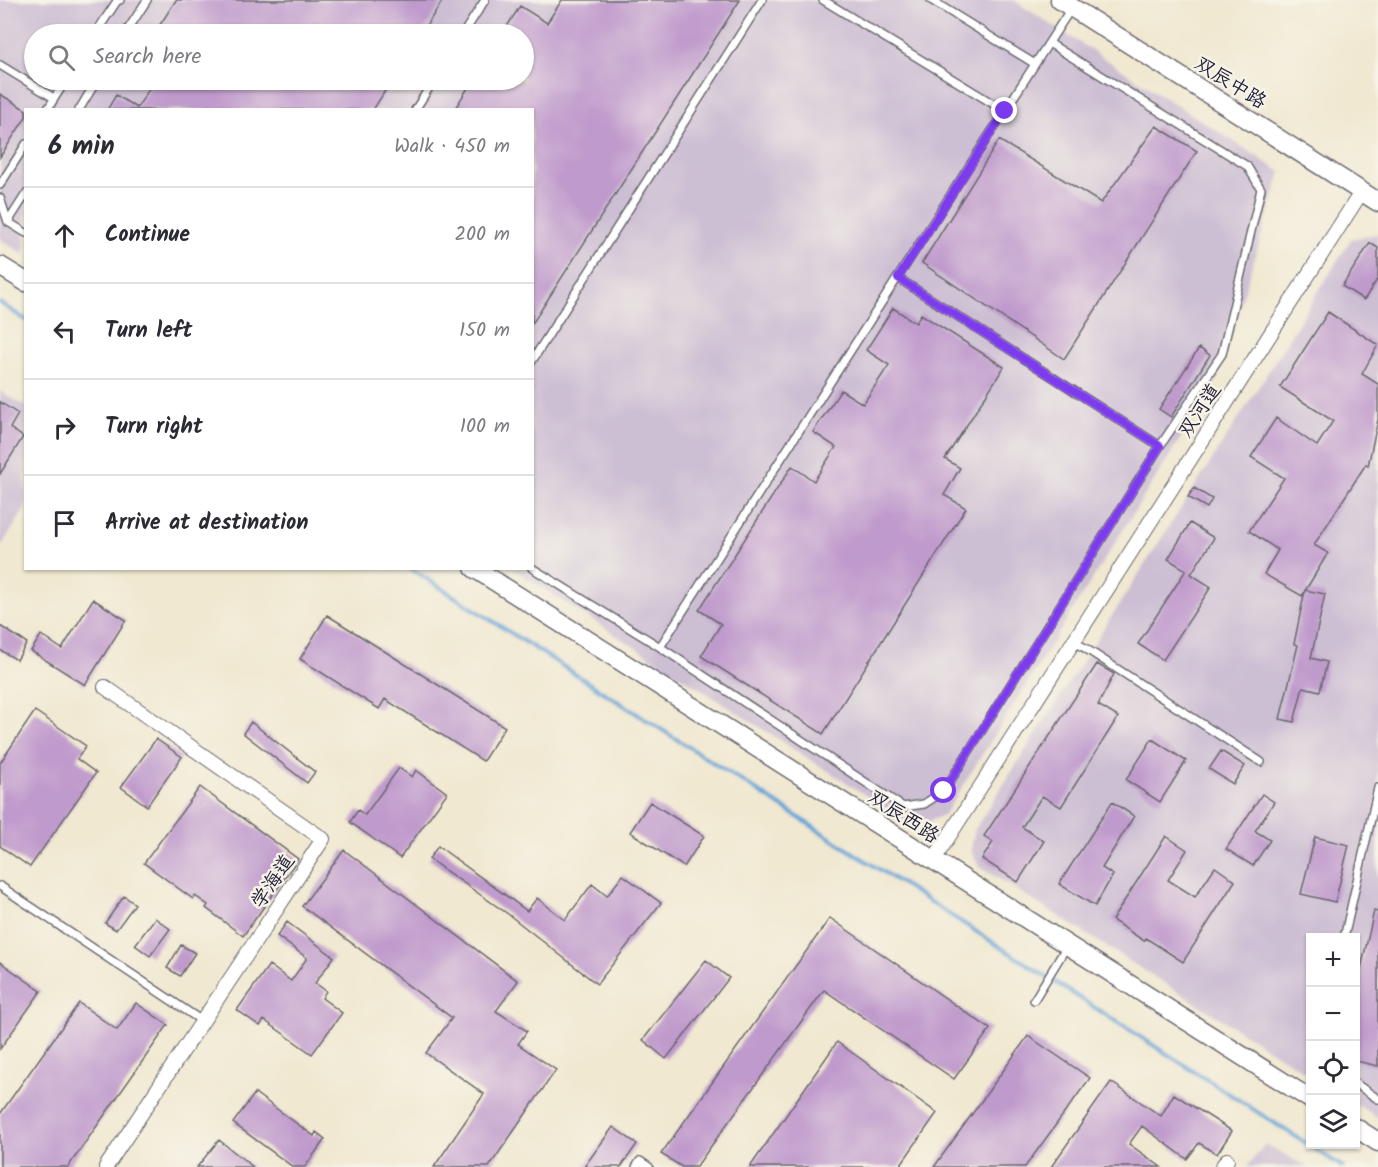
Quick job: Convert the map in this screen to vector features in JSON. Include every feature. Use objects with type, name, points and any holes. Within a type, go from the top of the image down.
[{"type":"main road","name":"双辰中路","points":[[1066,4],[1378,202]]},
{"type":"main road","points":[[0,266],[24,281]]},
{"type":"main road","name":"双辰西路","points":[[477,570],[1306,1096]]},
{"type":"main road","points":[[1360,1131],[1378,1142]]},
{"type":"street","name":"双河道","points":[[933,861],[1362,191]]},
{"type":"street","name":"学海道","points":[[105,687],[323,839],[106,1167]]},
{"type":"lane","points":[[102,24],[120,0]]},
{"type":"lane","points":[[131,24],[147,0]]},
{"type":"lane","points":[[469,24],[485,0]]},
{"type":"lane","points":[[534,358],[762,0]]},
{"type":"lane","points":[[823,0],[1005,111]]},
{"type":"lane","points":[[931,0],[1035,64]]},
{"type":"lane","points":[[660,647],[1049,43],[1066,4]]},
{"type":"lane","points":[[534,569],[660,647],[903,807],[924,804],[944,791],[1160,446],[1222,354],[1261,189],[1247,166],[1049,43]]},
{"type":"lane","points":[[0,64],[24,79]]},
{"type":"lane","points":[[41,90],[54,98]]},
{"type":"lane","points":[[48,108],[59,90]]},
{"type":"lane","points":[[80,108],[91,90]]},
{"type":"lane","points":[[416,108],[428,90]]},
{"type":"lane","points":[[0,185],[24,147]]},
{"type":"lane","points":[[8,222],[24,197]]},
{"type":"lane","points":[[0,198],[8,222],[24,232]]},
{"type":"lane","points":[[898,278],[1160,446]]},
{"type":"lane","points":[[1074,641],[1261,762]]},
{"type":"lane","points":[[1345,933],[1378,788]]},
{"type":"lane","points":[[0,886],[202,1021]]},
{"type":"lane","points":[[1034,1000],[1067,946]]},
{"type":"lane","points":[[1360,1087],[1378,1099]]},
{"type":"lane","points":[[636,1167],[640,1161],[649,1167]]},
{"type":"shaded area","points":[[0,0],[1013,0],[1281,172],[1217,380],[945,814],[926,823],[906,821],[515,570],[534,570],[534,108],[24,108],[24,254],[0,239]]},
{"type":"shaded area","points":[[1378,234],[1378,1118],[1360,1107],[1360,933],[1306,933],[1306,1072],[979,866],[971,850],[975,829],[1255,393],[1351,239]]},
{"type":"shaded area","points":[[0,391],[24,406],[24,511],[0,548]]},
{"type":"shaded area","points":[[1265,1144],[1308,1167],[1247,1167]]},
{"type":"building","points":[[176,0],[443,0],[427,24],[160,24]]},
{"type":"building","points":[[562,0],[740,0],[534,321],[534,108],[455,108],[467,90],[534,90],[534,24],[508,24],[520,6],[547,23]]},
{"type":"building","points":[[149,90],[386,90],[374,108],[137,108]]},
{"type":"building","points":[[0,94],[24,109],[24,120],[0,157]]},
{"type":"building","points":[[116,95],[137,108],[108,108]]},
{"type":"building","points":[[1156,126],[1197,151],[1064,359],[922,263],[999,140],[1101,203]]},
{"type":"building","points":[[1370,243],[1378,248],[1378,278],[1364,300],[1342,286]]},
{"type":"building","points":[[893,308],[916,323],[921,314],[1004,367],[945,459],[960,468],[944,495],[966,508],[823,734],[701,656],[721,624],[699,610],[792,466],[814,481],[836,447],[813,432],[841,390],[863,404],[889,365],[866,350]]},
{"type":"building","points":[[1328,312],[1378,345],[1362,374],[1378,384],[1378,419],[1368,466],[1366,464],[1314,545],[1328,553],[1302,596],[1264,574],[1278,550],[1249,531],[1284,478],[1251,457],[1276,418],[1317,446],[1333,421],[1280,387]]},
{"type":"building","points":[[1199,348],[1210,355],[1171,417],[1159,409]]},
{"type":"building","points":[[0,402],[18,414],[10,428],[23,437],[0,474]]},
{"type":"building","points":[[1194,488],[1212,499],[1207,508],[1188,497]]},
{"type":"building","points":[[1190,523],[1214,538],[1191,574],[1211,587],[1163,660],[1138,644],[1186,570],[1168,559]]},
{"type":"building","points":[[1305,590],[1325,594],[1311,658],[1327,662],[1320,691],[1303,687],[1294,722],[1280,719],[1298,645],[1294,644]]},
{"type":"building","points":[[93,599],[126,620],[85,685],[31,651],[41,635],[62,649]]},
{"type":"building","points":[[327,615],[505,727],[483,761],[385,699],[379,709],[300,659]]},
{"type":"building","points":[[0,626],[27,643],[17,660],[0,650]]},
{"type":"building","points":[[1097,664],[1114,674],[1098,705],[1118,717],[1061,807],[1042,796],[1022,827],[1044,841],[1018,882],[982,859],[993,842],[984,836]]},
{"type":"building","points":[[35,711],[86,746],[77,759],[96,773],[30,867],[0,846],[0,763]]},
{"type":"building","points":[[251,722],[315,772],[307,783],[243,733]]},
{"type":"building","points":[[156,739],[182,757],[147,806],[121,787]]},
{"type":"building","points":[[1152,739],[1186,761],[1160,802],[1126,780]]},
{"type":"building","points":[[1221,751],[1245,766],[1233,784],[1209,769]]},
{"type":"building","points":[[399,768],[412,777],[416,770],[447,793],[400,858],[350,822],[358,810],[365,815]]},
{"type":"building","points":[[200,787],[298,859],[243,936],[206,908],[208,905],[195,896],[193,899],[144,863]]},
{"type":"building","points":[[1262,794],[1274,802],[1255,831],[1270,840],[1253,866],[1226,849]]},
{"type":"building","points":[[650,802],[704,836],[684,867],[630,832]]},
{"type":"building","points":[[1112,802],[1134,816],[1102,868],[1113,875],[1095,906],[1059,884]]},
{"type":"building","points":[[1166,836],[1187,850],[1168,880],[1195,897],[1215,867],[1235,881],[1183,962],[1146,938],[1144,941],[1112,920]]},
{"type":"building","points":[[1315,837],[1349,845],[1335,902],[1301,894]]},
{"type":"building","points":[[438,846],[527,911],[537,898],[565,920],[592,884],[607,896],[623,875],[661,903],[597,984],[508,914],[429,859]]},
{"type":"building","points":[[344,850],[518,981],[496,1011],[527,1031],[518,1044],[556,1070],[489,1167],[434,1167],[484,1094],[426,1053],[452,1018],[302,906]]},
{"type":"building","points":[[124,896],[135,904],[116,930],[105,923]]},
{"type":"building","points":[[1374,911],[1378,912],[1378,1066],[1360,1062],[1360,973]]},
{"type":"building","points":[[155,918],[170,929],[150,956],[135,945]]},
{"type":"building","points":[[830,918],[990,1029],[954,1079],[824,990],[696,1167],[682,1167],[661,1154]]},
{"type":"building","points":[[287,922],[334,957],[315,983],[326,991],[322,998],[342,1013],[312,1054],[264,1020],[260,1026],[237,1010],[269,965],[291,981],[307,958],[277,936]]},
{"type":"building","points":[[181,945],[195,953],[180,976],[167,968]]},
{"type":"building","points":[[706,960],[729,978],[666,1059],[643,1040]]},
{"type":"building","points":[[0,962],[41,991],[0,1049]]},
{"type":"building","points":[[79,1003],[117,1030],[136,1003],[168,1025],[68,1167],[0,1167],[0,1114]]},
{"type":"building","points":[[1028,1036],[1090,1078],[1025,1167],[934,1167]]},
{"type":"building","points":[[837,1042],[937,1113],[899,1167],[750,1167]]},
{"type":"building","points":[[1111,1082],[1161,1116],[1174,1094],[1232,1131],[1217,1154],[1199,1143],[1187,1159],[1142,1126],[1129,1144],[1161,1167],[1051,1167]]},
{"type":"building","points":[[255,1093],[314,1136],[316,1132],[325,1139],[305,1167],[293,1167],[233,1123]]},
{"type":"building","points":[[613,1127],[637,1144],[621,1167],[584,1167]]},
{"type":"building","points":[[219,1140],[253,1167],[197,1167]]},
{"type":"waterway","points":[[0,303],[24,319]]},
{"type":"waterway","points":[[413,570],[1343,1167]]},
{"type":"route","points":[[944,791],[1160,446],[898,278],[1005,111]]}]
